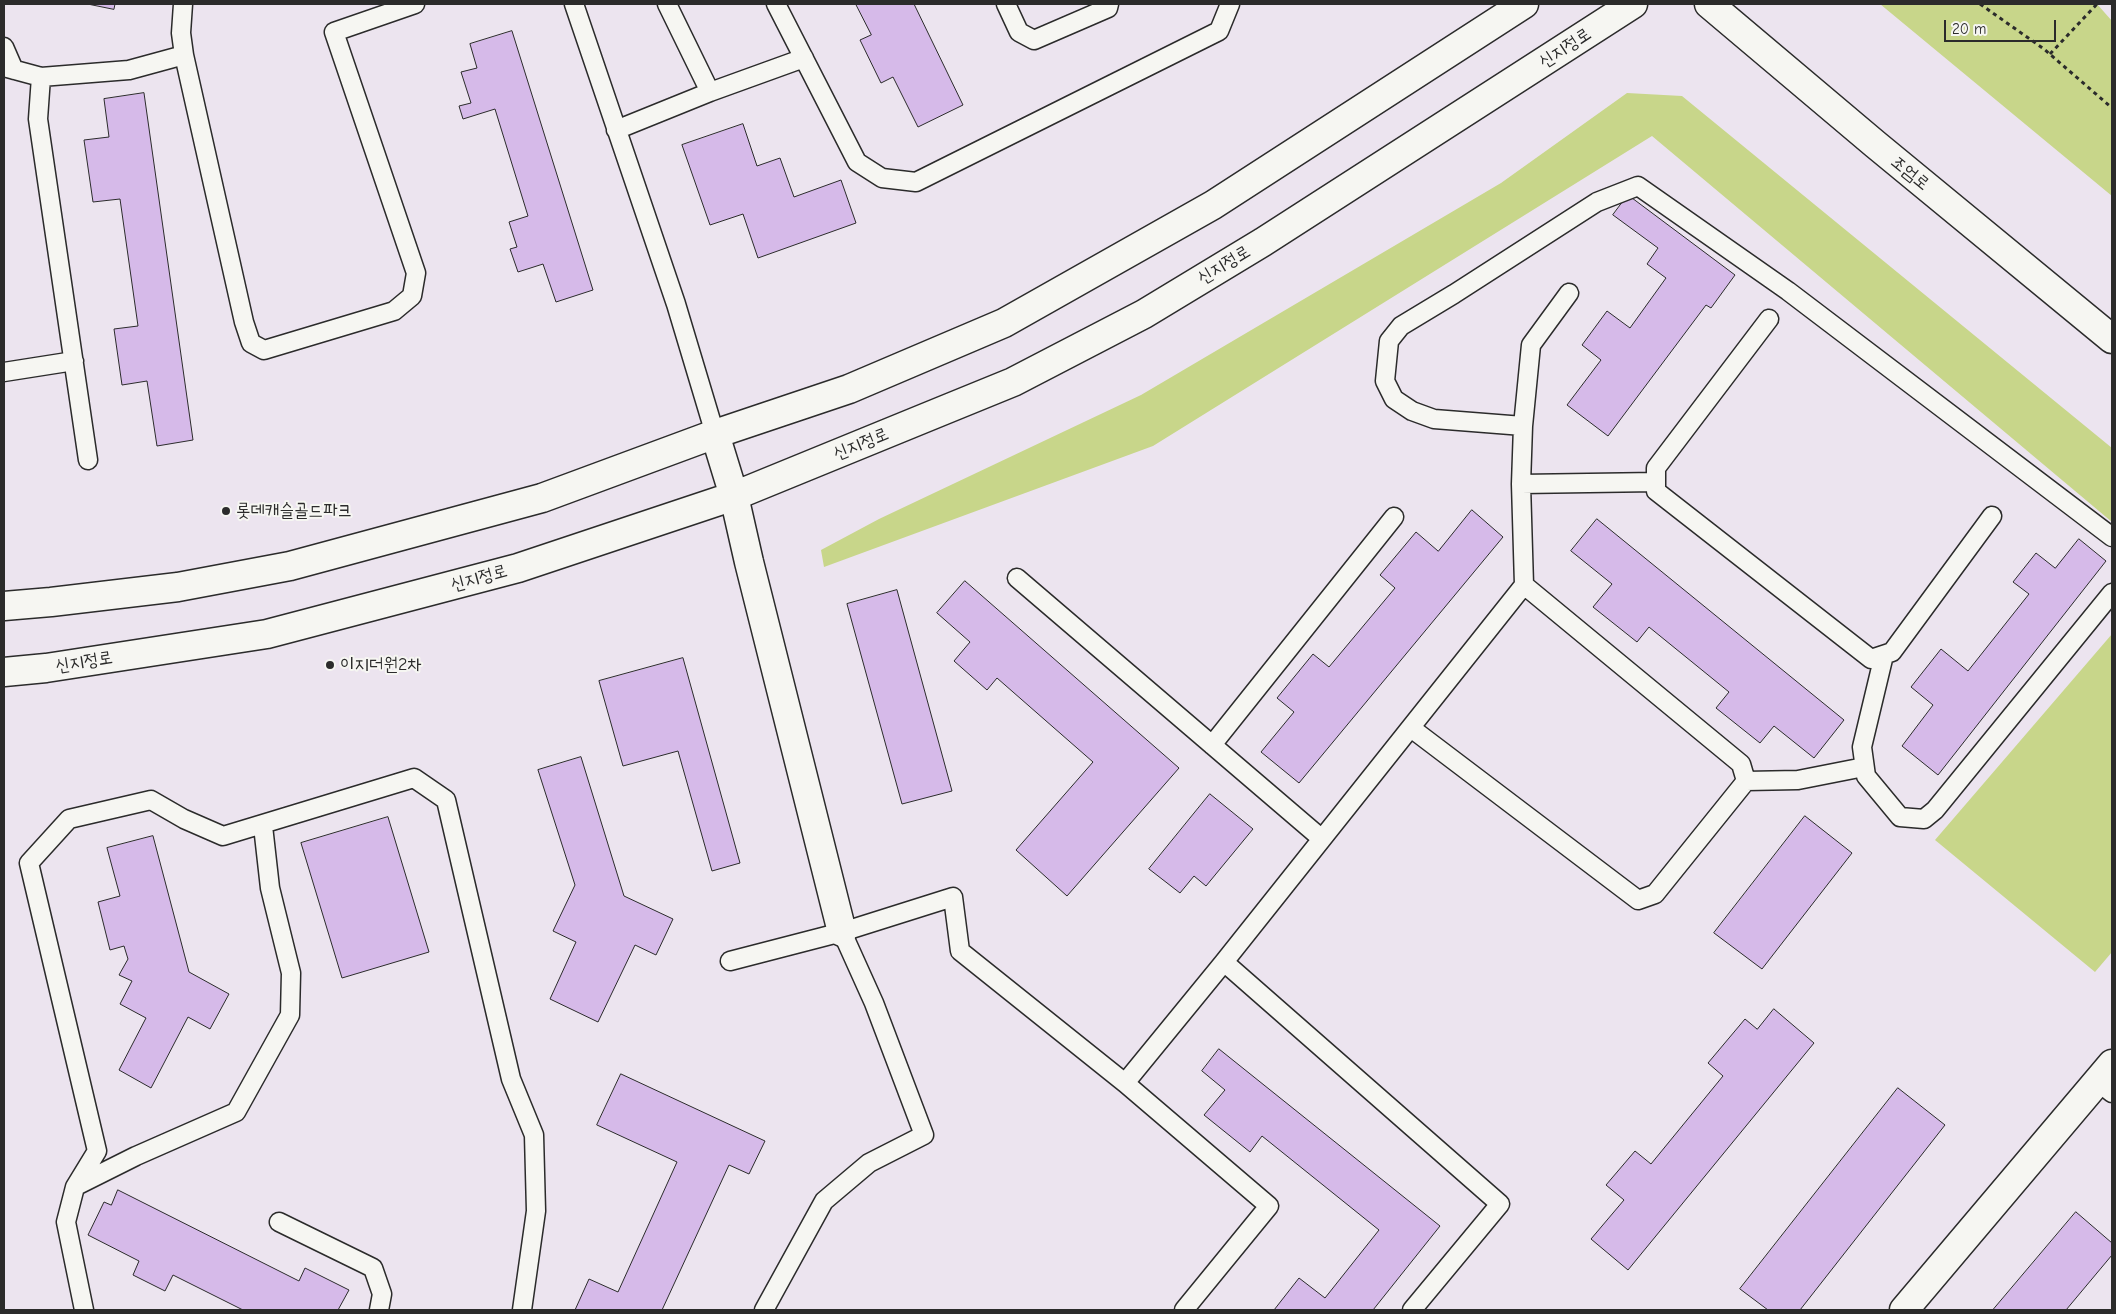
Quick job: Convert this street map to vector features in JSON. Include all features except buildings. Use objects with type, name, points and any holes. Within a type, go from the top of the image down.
[{"type":"street","points":[[4,606],[178,587],[290,566],[542,498],[715,434],[849,388],[1004,323],[1213,205],[1524,4]]},
{"type":"street","name":"신지정로","points":[[4,672],[46,668],[267,634],[518,568],[734,496],[1013,382],[1144,314],[1263,242],[1633,4]]},
{"type":"street","name":"조엄로","points":[[1709,4],[1875,144],[2112,339]]},
{"type":"street","points":[[715,434],[734,496],[842,932]]},
{"type":"street","points":[[1904,1310],[2107,1080]]},
{"type":"lane","points":[[183,4],[181,33],[184,55],[244,322],[251,343],[264,350],[394,311],[412,296],[416,273],[334,32],[415,4]]},
{"type":"lane","points":[[574,4],[676,304],[715,434]]},
{"type":"lane","points":[[667,4],[710,92]]},
{"type":"lane","points":[[776,4],[857,162],[882,178],[916,182],[1218,31],[1230,4]]},
{"type":"lane","points":[[1006,4],[1019,32],[1034,40],[1108,8],[1109,4]]},
{"type":"lane","points":[[4,47],[9,69],[41,77],[129,70],[184,55]]},
{"type":"lane","points":[[616,130],[710,92],[804,58]]},
{"type":"lane","points":[[41,77],[38,119],[88,460]]},
{"type":"lane","points":[[1523,426],[1434,419],[1412,411],[1394,399],[1385,380],[1389,341],[1401,326],[1597,202],[1638,186],[1788,291],[2112,537]]},
{"type":"lane","points":[[1125,1083],[1224,962],[1524,585],[1521,484],[1523,426],[1531,345],[1569,292]]},
{"type":"lane","points":[[1769,320],[1656,468],[1656,491],[1871,659],[1892,652],[1992,516]]},
{"type":"lane","points":[[4,372],[74,361]]},
{"type":"lane","points":[[1521,484],[1656,482]]},
{"type":"lane","points":[[1212,745],[1394,517]]},
{"type":"lane","points":[[1017,578],[1322,839]]},
{"type":"lane","points":[[1524,585],[1741,764],[1746,781]]},
{"type":"lane","points":[[1884,655],[1862,747],[1866,776],[1900,817],[1924,819],[1935,810],[2112,593]]},
{"type":"lane","points":[[1411,728],[1638,900],[1655,894],[1746,781]]},
{"type":"lane","points":[[1746,781],[1798,780],[1864,767]]},
{"type":"lane","points":[[84,1310],[66,1222],[76,1187],[97,1151],[29,863],[69,818],[151,800],[184,819],[223,836],[263,826],[414,778],[446,800],[511,1079],[534,1135],[536,1211],[522,1310]]},
{"type":"lane","points":[[76,1187],[136,1156],[236,1112],[290,1015],[291,973],[270,888],[263,826]]},
{"type":"lane","points":[[730,961],[842,932],[953,897],[960,951],[1125,1083],[1269,1206],[1184,1310]]},
{"type":"lane","points":[[764,1310],[824,1201],[869,1163],[924,1135],[874,1003],[842,932]]},
{"type":"lane","points":[[1224,962],[1500,1204],[1412,1310]]},
{"type":"lane","points":[[279,1222],[373,1268],[382,1294],[378,1310]]},
{"type":"path","points":[[1980,4],[2050,54],[2112,108]]},
{"type":"path","points":[[2050,54],[2097,4]]},
{"type":"green space","points":[[1880,4],[2097,4],[2112,21],[2112,196]]},
{"type":"green space","points":[[1627,93],[1682,96],[2112,448],[2112,522],[1652,136],[1153,446],[824,567],[821,550],[879,519],[1141,395],[1501,183]]},
{"type":"green space","points":[[2112,634],[2112,952],[2095,972],[1935,840]]},
{"type":"place","name":"롯데캐슬골드파크","points":[[226,511]]},
{"type":"place","name":"이지더원2차","points":[[330,665]]}]
